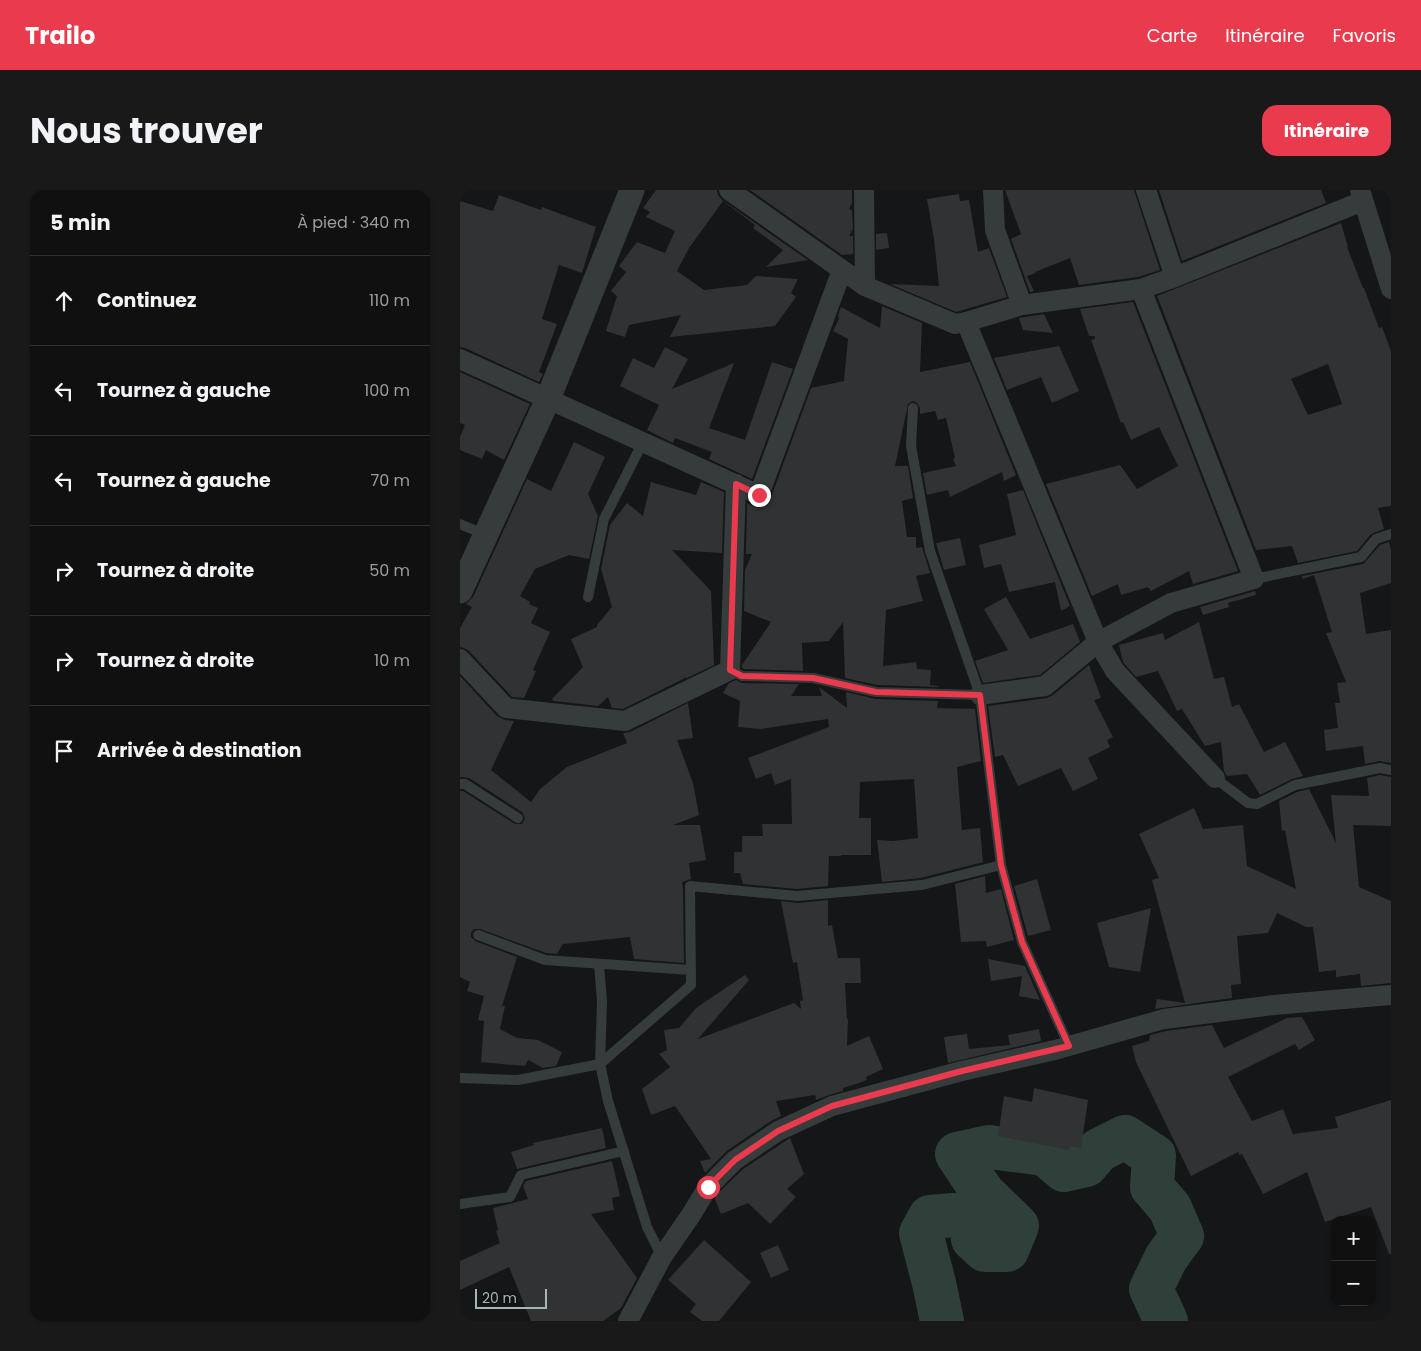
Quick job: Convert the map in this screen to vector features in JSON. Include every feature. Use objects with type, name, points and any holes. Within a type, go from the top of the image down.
[{"type":"street","points":[[460,591],[548,399],[632,190]]},
{"type":"street","points":[[729,190],[865,286],[955,324],[1022,305],[1141,289],[1175,277],[1362,196],[1391,289]]},
{"type":"street","points":[[864,190],[865,286]]},
{"type":"street","points":[[993,190],[995,230],[1022,305]]},
{"type":"street","points":[[1146,190],[1175,277]]},
{"type":"street","points":[[460,359],[759,495],[842,270]]},
{"type":"street","points":[[980,695],[1045,686],[1098,642],[1171,603],[1254,579],[1141,289]]},
{"type":"street","points":[[966,322],[1098,642],[1115,671],[1215,778]]},
{"type":"street","points":[[460,659],[506,708],[625,722],[730,670],[736,484]]},
{"type":"street","points":[[628,1321],[662,1257],[708,1187],[735,1160],[778,1131],[832,1106],[962,1071],[1069,1046],[1164,1019],[1274,1005],[1391,995]]},
{"type":"lane","points":[[913,408],[911,446],[930,551],[980,695],[1001,865],[1022,942],[1069,1046]]},
{"type":"lane","points":[[588,597],[604,519],[644,442]]},
{"type":"lane","points":[[460,524],[486,535]]},
{"type":"lane","points":[[1254,579],[1361,556],[1376,539],[1391,534]]},
{"type":"lane","points":[[730,670],[742,676],[813,678],[876,692],[980,695]]},
{"type":"lane","points":[[1215,778],[1248,803],[1257,804],[1295,785],[1380,768],[1391,770]]},
{"type":"lane","points":[[460,784],[465,784],[518,818]]},
{"type":"lane","points":[[460,1078],[518,1080],[600,1064],[691,984],[690,886],[797,896],[922,885],[1001,865]]},
{"type":"lane","points":[[478,935],[546,960],[691,970]]},
{"type":"lane","points":[[599,964],[602,1001],[600,1064],[608,1101],[647,1227],[662,1257]]},
{"type":"lane","points":[[460,1204],[510,1197],[521,1175],[624,1152]]},
{"type":"building","points":[[656,190],[717,190],[722,200],[808,260],[766,267],[783,250],[753,228],[755,225],[723,201],[689,248],[677,271],[704,290],[747,285],[756,276],[798,279],[791,293],[796,297],[775,326],[670,337],[681,315],[629,325],[625,337],[606,331],[617,296],[611,291],[626,272],[619,266],[637,242],[665,253],[675,231],[646,217],[650,212],[643,208]]},
{"type":"building","points":[[750,190],[852,190],[852,203],[849,209],[852,210],[853,229],[849,236],[853,236],[853,254],[842,255]]},
{"type":"building","points":[[1005,190],[1134,190],[1160,270],[1138,277],[1079,285],[1070,258],[1027,276],[1034,291],[1030,292],[1011,239],[1021,234]]},
{"type":"building","points":[[1159,190],[1321,190],[1326,203],[1182,261]]},
{"type":"building","points":[[959,194],[960,201],[969,200],[978,252],[989,248],[1007,297],[956,312],[890,284],[939,286],[927,199]]},
{"type":"building","points":[[499,195],[541,210],[542,207],[596,227],[582,273],[559,265],[542,319],[557,324],[539,372],[543,374],[539,382],[460,347],[460,201],[493,211]]},
{"type":"building","points":[[1341,223],[1347,247],[1363,288],[1379,328],[1382,327],[1391,351],[1391,506],[1378,508],[1384,529],[1371,534],[1357,551],[1298,563],[1292,546],[1256,550],[1157,296]],"holes":[[[1328,364],[1342,404],[1308,415],[1291,379]]]},
{"type":"building","points":[[887,233],[889,248],[876,250],[876,234]]},
{"type":"building","points":[[1133,302],[1238,571],[1193,584],[1189,571],[1151,591],[1148,587],[1121,595],[1118,584],[1092,596],[1046,484],[1120,465],[1137,489],[1178,466],[1159,427],[1131,440],[1123,422],[1121,423],[1091,340],[1095,339],[1095,336],[1089,336],[1080,309]]},
{"type":"building","points":[[882,306],[922,323],[920,372],[970,362],[1016,475],[1004,481],[1002,472],[950,497],[948,490],[927,495],[923,473],[956,466],[953,459],[955,458],[946,418],[938,420],[935,411],[920,414],[920,408],[917,403],[913,401],[908,404],[895,466],[908,466],[913,498],[902,501],[907,537],[916,537],[916,548],[922,547],[930,573],[916,576],[923,601],[886,610],[883,666],[916,662],[917,669],[931,670],[930,685],[938,687],[877,685],[845,678],[843,622],[829,641],[802,643],[803,671],[744,669],[742,665],[771,622],[744,611],[745,570],[752,554],[746,554],[747,503],[761,507],[770,500],[811,388],[844,381],[848,339],[833,331],[839,319],[838,315],[841,307],[880,328]]},
{"type":"building","points":[[1044,314],[1053,333],[1023,330],[1019,318]]},
{"type":"building","points":[[1059,346],[1079,391],[1052,403],[1041,377],[1007,390],[994,358]]},
{"type":"building","points":[[665,347],[688,359],[672,389],[734,363],[709,428],[745,440],[772,362],[793,369],[752,479],[709,459],[712,452],[675,438],[673,443],[647,430],[659,405],[620,386],[633,358],[654,368]]},
{"type":"building","points":[[460,372],[530,404],[504,460],[486,450],[482,459],[460,450],[460,437],[465,425],[460,423]]},
{"type":"building","points":[[574,442],[605,457],[588,494],[598,516],[589,559],[569,555],[535,569],[520,596],[530,602],[529,604],[538,608],[531,623],[550,632],[533,670],[536,671],[524,698],[512,697],[469,651],[460,647],[460,628],[472,607],[466,604],[473,597],[527,479],[551,491]]},
{"type":"building","points":[[651,482],[696,495],[701,482],[724,492],[722,553],[672,550],[711,591],[714,665],[687,678],[685,677],[623,709],[612,708],[608,697],[598,706],[554,701],[552,699],[583,667],[571,639],[597,627],[612,607],[601,569],[610,525],[627,503],[643,516]]},
{"type":"building","points":[[1023,490],[1070,606],[1061,611],[1055,582],[1009,592],[1001,564],[984,568],[979,545],[1016,535],[1007,494]]},
{"type":"building","points":[[960,538],[966,565],[944,570],[936,543]]},
{"type":"building","points":[[1389,542],[1391,550],[1391,583],[1360,593],[1366,634],[1391,630],[1391,763],[1379,761],[1365,764],[1363,746],[1326,751],[1324,730],[1338,728],[1335,703],[1340,703],[1337,683],[1346,682],[1326,633],[1332,632],[1314,575],[1303,579],[1302,576],[1363,564],[1380,545]]},
{"type":"building","points":[[1255,591],[1256,595],[1228,603],[1229,607],[1203,615],[1200,607]]},
{"type":"building","points":[[1006,597],[1030,639],[1073,624],[1080,642],[1040,675],[983,683],[975,661],[1008,650],[984,609]]},
{"type":"building","points":[[1199,622],[1214,679],[1224,677],[1232,707],[1239,704],[1264,752],[1285,742],[1303,776],[1292,779],[1260,795],[1247,774],[1227,776],[1224,771],[1221,742],[1205,746],[1182,709],[1177,711],[1158,671],[1136,677],[1123,662],[1119,645],[1163,633],[1165,640]]},
{"type":"building","points":[[1089,665],[1101,698],[1094,700],[1113,737],[1107,740],[1110,747],[1088,758],[1098,779],[1073,791],[1061,768],[1018,786],[1003,755],[995,757],[988,706],[1047,698]]},
{"type":"building","points":[[460,676],[497,716],[505,720],[514,721],[491,770],[531,802],[540,789],[567,767],[627,743],[623,733],[630,732],[688,703],[693,738],[677,740],[693,783],[699,815],[673,825],[700,825],[706,860],[689,863],[691,879],[682,882],[684,963],[634,959],[630,937],[563,944],[557,954],[546,953],[480,929],[474,929],[471,933],[471,937],[475,941],[517,957],[502,1006],[505,1006],[500,1029],[517,1038],[538,1040],[562,1052],[556,1066],[543,1068],[528,1060],[525,1066],[481,1062],[484,1021],[478,1020],[484,996],[467,991],[470,982],[460,977],[460,791],[463,791],[515,824],[522,824],[525,818],[522,812],[469,778],[460,777]]},
{"type":"building","points":[[736,680],[742,683],[799,684],[791,696],[822,696],[819,687],[847,708],[846,692],[876,699],[938,701],[937,708],[975,709],[981,761],[957,767],[962,830],[980,828],[983,862],[921,878],[882,882],[877,840],[893,841],[918,838],[914,779],[860,782],[859,818],[871,818],[871,855],[829,856],[828,886],[797,889],[743,884],[740,873],[734,873],[734,852],[742,852],[742,836],[763,836],[762,824],[792,824],[791,779],[775,785],[771,773],[756,779],[748,758],[829,727],[828,719],[761,729],[738,727],[740,701],[723,693],[729,683]]},
{"type":"building","points":[[1380,775],[1391,777],[1391,826],[1353,825],[1359,887],[1391,901],[1391,983],[1361,986],[1360,974],[1336,977],[1336,970],[1319,972],[1313,927],[1306,927],[1277,913],[1268,933],[1237,936],[1241,984],[1231,985],[1232,998],[1155,1009],[1157,999],[1185,1003],[1152,880],[1159,878],[1139,834],[1194,808],[1203,829],[1243,825],[1247,866],[1296,889],[1285,830],[1282,831],[1279,801],[1297,792],[1309,789],[1336,843],[1331,795],[1369,796],[1367,778]]},
{"type":"building","points":[[985,876],[986,893],[1001,889],[1014,940],[987,947],[986,941],[961,942],[955,884]]},
{"type":"building","points":[[1037,879],[1051,930],[1028,936],[1014,886]]},
{"type":"building","points":[[828,900],[828,926],[832,925],[838,958],[860,958],[861,983],[845,983],[848,1019],[847,1046],[869,1036],[883,1069],[866,1077],[867,1080],[816,1100],[815,1095],[776,1101],[781,1116],[728,1150],[705,1173],[700,1161],[711,1159],[675,1106],[651,1115],[642,1089],[670,1067],[659,1054],[667,1050],[664,1030],[679,1028],[696,1008],[745,975],[749,980],[698,1039],[794,1003],[801,1009],[800,1001],[803,1000],[797,962],[793,963],[781,901],[798,903]]},
{"type":"building","points":[[1151,908],[1140,972],[1109,967],[1097,923]]},
{"type":"building","points":[[988,959],[1025,966],[1040,1000],[1019,996],[1022,976],[991,981]]},
{"type":"building","points":[[1302,1017],[1315,1040],[1299,1050],[1295,1044],[1228,1077],[1252,1121],[1283,1109],[1293,1134],[1338,1128],[1335,1117],[1391,1100],[1391,1254],[1389,1254],[1371,1207],[1343,1216],[1331,1216],[1331,1220],[1325,1222],[1307,1172],[1263,1194],[1242,1154],[1239,1155],[1238,1152],[1191,1176],[1136,1062],[1132,1046],[1149,1041],[1150,1035],[1212,1025],[1224,1048],[1287,1018]]},
{"type":"building","points":[[1039,1029],[1041,1041],[948,1063],[944,1037],[967,1034],[969,1049],[1010,1045],[1008,1035]]},
{"type":"building","points":[[1034,1088],[1088,1100],[1081,1148],[1070,1146],[1069,1150],[998,1136],[1004,1096],[1032,1102]]},
{"type":"building","points":[[602,1128],[606,1148],[517,1169],[511,1152],[534,1145],[533,1143]]},
{"type":"building","points":[[790,1138],[804,1174],[787,1189],[796,1197],[770,1224],[748,1203],[721,1214],[715,1199],[717,1194],[743,1169]]},
{"type":"building","points":[[612,1161],[620,1196],[612,1198],[614,1210],[591,1214],[637,1278],[621,1308],[603,1321],[531,1321],[509,1267],[460,1290],[460,1261],[500,1243],[496,1231],[498,1230],[493,1208],[528,1199],[523,1186],[526,1181]]},
{"type":"building","points":[[704,1240],[751,1282],[719,1321],[702,1321],[690,1312],[696,1304],[668,1280]]},
{"type":"building","points":[[778,1245],[789,1270],[771,1278],[760,1253]]},
{"type":"waterway","points":[[942,1321],[921,1233],[930,1217],[954,1215],[971,1221],[973,1239],[985,1250],[1007,1250],[1017,1226],[983,1193],[957,1154],[989,1147],[1045,1154],[1064,1170],[1086,1165],[1099,1150],[1125,1137],[1154,1156],[1152,1187],[1170,1208],[1182,1236],[1166,1258],[1151,1289],[1166,1321]]},
{"type":"route","points":[[708,1187],[735,1160],[778,1131],[832,1106],[962,1071],[1069,1046],[1022,942],[1001,865],[980,695],[876,692],[813,678],[742,676],[730,670],[736,484],[759,495]]}]
